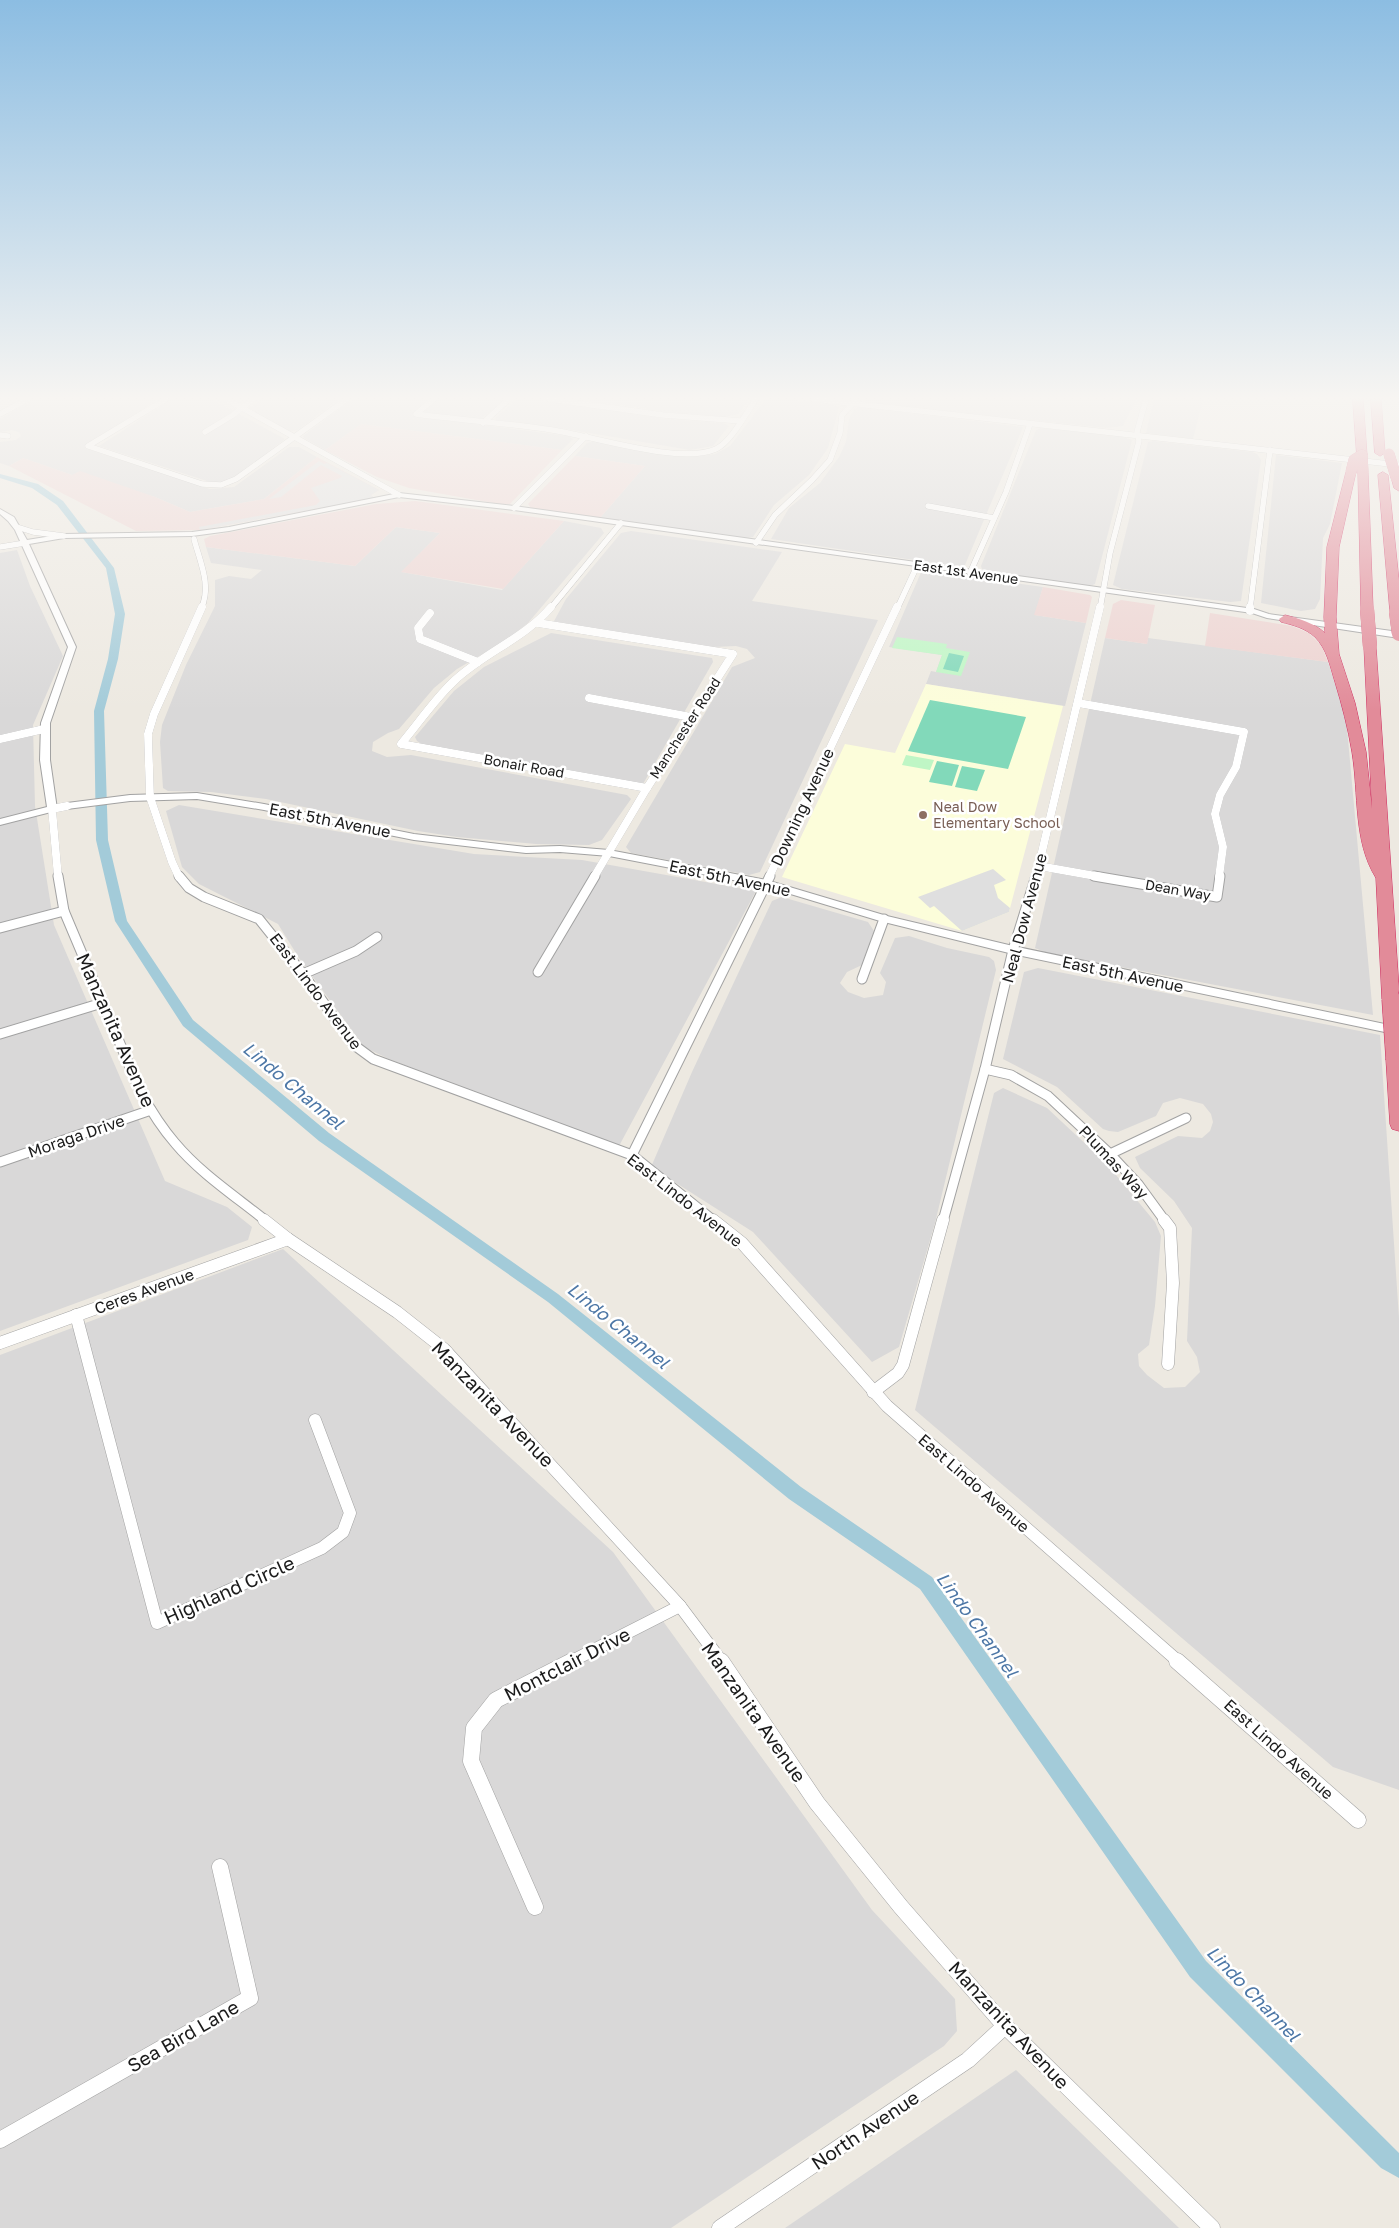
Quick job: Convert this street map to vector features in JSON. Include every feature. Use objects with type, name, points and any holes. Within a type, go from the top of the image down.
[{"type":"highway","points":[[1343,503],[1333,547],[1330,622],[1333,654],[1348,703],[1359,752],[1366,820],[1374,862],[1384,878]]},
{"type":"highway","points":[[1364,503],[1370,647],[1399,1124]]},
{"type":"highway","points":[[1386,503],[1399,635]]},
{"type":"highway","points":[[1285,619],[1306,626],[1320,634],[1333,654]]},
{"type":"street","points":[[0,548],[64,536],[133,534],[193,536],[359,503]]},
{"type":"street","name":"East 1st Avenue","points":[[470,503],[1252,611],[1285,619],[1399,627]]},
{"type":"street","points":[[514,508],[519,503]]},
{"type":"street","points":[[756,543],[776,513],[788,503]]},
{"type":"street","points":[[970,573],[1000,503]]},
{"type":"street","name":"Neal Dow Avenue","points":[[873,1392],[898,1373],[903,1365],[986,1069],[1013,950],[1039,866],[1104,599],[1110,553],[1123,503]]},
{"type":"street","points":[[1252,611],[1264,503]]},
{"type":"street","points":[[928,506],[994,518]]},
{"type":"street","name":"Manzanita Avenue","points":[[0,511],[12,519],[17,527],[72,647],[69,663],[48,713],[44,729],[58,878],[64,911],[140,1090],[151,1110],[175,1144],[197,1165],[288,1239],[397,1312],[444,1349],[488,1394],[680,1606],[739,1686],[817,1803],[901,1907],[1005,2026],[1212,2228]]},
{"type":"street","points":[[430,613],[422,619],[416,628],[420,638],[478,662],[538,623],[621,524]]},
{"type":"street","points":[[17,527],[33,532],[64,536]]},
{"type":"street","name":"East Lindo Avenue","points":[[193,536],[207,588],[206,598],[155,712],[148,734],[150,796],[172,862],[180,878],[189,888],[204,897],[259,919],[303,974],[354,1045],[373,1059],[632,1155],[742,1242],[873,1392],[926,1441],[1358,1820]]},
{"type":"street","name":"Downing Avenue","points":[[632,1155],[766,883],[917,566]]},
{"type":"street","name":"East 1st Avenue","points":[[1252,611],[1291,612],[1330,622],[1399,635]]},
{"type":"street","name":"Manchester Road","points":[[538,623],[733,654],[647,788],[538,972]]},
{"type":"street","name":"Bonair Road","points":[[478,662],[441,694],[401,744],[647,788]]},
{"type":"street","points":[[589,698],[691,717]]},
{"type":"street","name":"Dean Way","points":[[1039,866],[1217,897],[1223,847],[1216,814],[1220,795],[1236,767],[1244,732],[1078,703]]},
{"type":"street","points":[[0,739],[44,729]]},
{"type":"street","name":"East 5th Avenue","points":[[52,809],[150,796],[197,796],[414,837],[526,850],[560,849],[610,853],[766,883],[884,918],[1013,950],[1399,1031]]},
{"type":"street","points":[[0,822],[52,809]]},
{"type":"street","points":[[0,928],[64,911]]},
{"type":"street","points":[[862,979],[884,918]]},
{"type":"street","points":[[303,974],[356,951],[377,937]]},
{"type":"street","points":[[0,1034],[102,1003]]},
{"type":"street","name":"Plumas Way","points":[[986,1069],[1011,1075],[1048,1096],[1110,1154],[1138,1184],[1170,1228],[1173,1283],[1168,1364]]},
{"type":"street","name":"Moraga Drive","points":[[0,1162],[151,1110]]},
{"type":"street","points":[[1110,1154],[1186,1118]]},
{"type":"street","name":"Ceres Avenue","points":[[0,1343],[288,1239]]},
{"type":"street","name":"Highland Circle","points":[[76,1315],[157,1623],[322,1548],[343,1532],[350,1512],[316,1420]]},
{"type":"street","name":"Montclair Drive","points":[[535,1907],[472,1761],[474,1728],[496,1700],[680,1606]]},
{"type":"street","name":"Sea Bird Lane","points":[[0,2140],[250,1998],[220,1867]]},
{"type":"street","name":"North Avenue","points":[[720,2228],[968,2060],[1005,2026]]},
{"type":"shaded area","points":[[81,503],[169,503],[190,512],[241,503],[347,503],[200,530],[136,531]]},
{"type":"shaded area","points":[[169,503],[241,503],[190,512]]},
{"type":"shaded area","points":[[318,503],[347,503],[200,530],[199,527],[316,505]]},
{"type":"shaded area","points":[[430,503],[564,521],[503,589],[401,572],[440,533],[396,527],[355,566],[206,547],[204,539],[210,536],[376,504]]},
{"type":"shaded area","points":[[613,503],[776,503],[753,537],[747,538],[600,518]]},
{"type":"shaded area","points":[[613,503],[600,518],[531,508],[528,504]]},
{"type":"shaded area","points":[[795,503],[991,503],[965,565],[955,566],[771,539],[789,508]]},
{"type":"shaded area","points":[[1006,503],[1116,503],[1095,584],[1090,586],[986,571],[981,566]]},
{"type":"shaded area","points":[[1133,503],[1255,503],[1241,601],[1230,602],[1122,589],[1113,585]]},
{"type":"shaded area","points":[[1271,503],[1334,503],[1330,524],[1323,538],[1320,599],[1315,609],[1301,611],[1261,603]]},
{"type":"shaded area","points":[[564,521],[601,528],[604,533],[528,623],[505,641],[457,669],[434,688],[399,729],[373,742],[372,751],[387,757],[411,755],[627,795],[631,799],[602,840],[589,845],[536,844],[457,837],[418,831],[266,799],[211,792],[168,791],[163,788],[160,742],[162,725],[186,665],[215,606],[215,580],[229,576],[251,579],[262,570],[211,563],[206,547],[355,566],[396,527],[440,533],[402,572],[502,590]]},
{"type":"shaded area","points":[[631,531],[782,552],[752,601],[878,620],[760,872],[749,875],[631,853],[626,847],[732,667],[755,658],[747,649],[736,646],[713,647],[553,623],[566,599],[621,533]]},
{"type":"shaded area","points":[[17,550],[30,586],[63,656],[33,725],[35,806],[54,925],[165,1181],[227,1207],[252,1227],[248,1240],[0,1331],[0,553]]},
{"type":"shaded area","points":[[922,570],[1043,587],[1035,615],[1086,623],[1065,706],[926,684],[931,671],[936,672],[942,655],[889,647]]},
{"type":"shaded area","points":[[1043,587],[1090,595],[1092,597],[1086,623],[1034,615]]},
{"type":"shaded area","points":[[1121,600],[1155,605],[1147,644],[1105,638],[1113,604]]},
{"type":"shaded area","points":[[1210,613],[1292,626],[1309,633],[1321,645],[1328,662],[1205,646]]},
{"type":"shaded area","points":[[551,633],[712,658],[713,662],[643,784],[423,745],[417,741],[415,737],[454,691],[484,667]]},
{"type":"shaded area","points":[[1105,638],[1147,644],[1148,638],[1328,662],[1346,717],[1373,1015],[1047,953],[1035,948]]},
{"type":"shaded area","name":"Neal Dow Elementary School","points":[[926,684],[1063,706],[1009,912],[962,931],[782,877],[845,744],[895,753]]},
{"type":"shaded area","points":[[179,805],[474,854],[582,860],[756,891],[619,1146],[391,1060],[364,1047],[299,958],[278,924],[199,884],[182,867],[166,811]]},
{"type":"shaded area","points":[[993,869],[1006,880],[994,885],[998,898],[1010,908],[1009,912],[962,931],[934,906],[930,908],[918,897]]},
{"type":"shaded area","points":[[782,897],[868,922],[874,931],[862,965],[847,972],[840,983],[848,992],[864,998],[883,995],[886,982],[880,973],[895,938],[909,936],[947,948],[989,957],[994,961],[996,970],[935,1223],[899,1347],[872,1362],[753,1232],[651,1167],[692,1072],[772,901]]},
{"type":"shaded area","points":[[1038,968],[1380,1035],[1399,1318],[1399,1790],[1333,1767],[915,1410],[994,1093],[1003,1088],[1047,1108],[1106,1163],[1155,1222],[1161,1236],[1155,1306],[1149,1345],[1138,1354],[1139,1366],[1164,1388],[1185,1387],[1200,1372],[1197,1357],[1187,1341],[1192,1228],[1174,1201],[1140,1168],[1135,1157],[1178,1136],[1202,1138],[1210,1131],[1213,1122],[1211,1114],[1203,1104],[1180,1098],[1163,1103],[1156,1116],[1118,1132],[1109,1131],[1103,1129],[1057,1087],[1003,1059],[1024,972]]},
{"type":"shaded area","points":[[283,1249],[613,1552],[872,1910],[955,1999],[957,2031],[944,2046],[671,2228],[0,2228],[0,1355]]},
{"type":"shaded area","points":[[1016,2070],[1179,2228],[785,2228]]},
{"type":"green space","points":[[897,637],[947,644],[946,648],[970,652],[961,676],[936,672],[942,655],[892,648]]},
{"type":"green space","points":[[949,653],[964,656],[958,672],[943,669]]},
{"type":"green space","points":[[930,700],[1026,717],[1008,769],[908,751]]},
{"type":"green space","points":[[906,755],[934,760],[930,770],[902,765]]},
{"type":"green space","points":[[937,761],[959,765],[952,786],[929,782]]},
{"type":"green space","points":[[962,766],[985,770],[977,791],[955,787]]},
{"type":"waterway","name":"Lindo Channel","points":[[60,503],[110,568],[120,614],[113,659],[99,711],[102,840],[121,921],[188,1023],[324,1137],[553,1298],[795,1493],[926,1583],[1198,1969],[1389,2160],[1399,2166]]},
{"type":"place","name":"Neal Dow Elementary School","points":[[923,815]]}]
